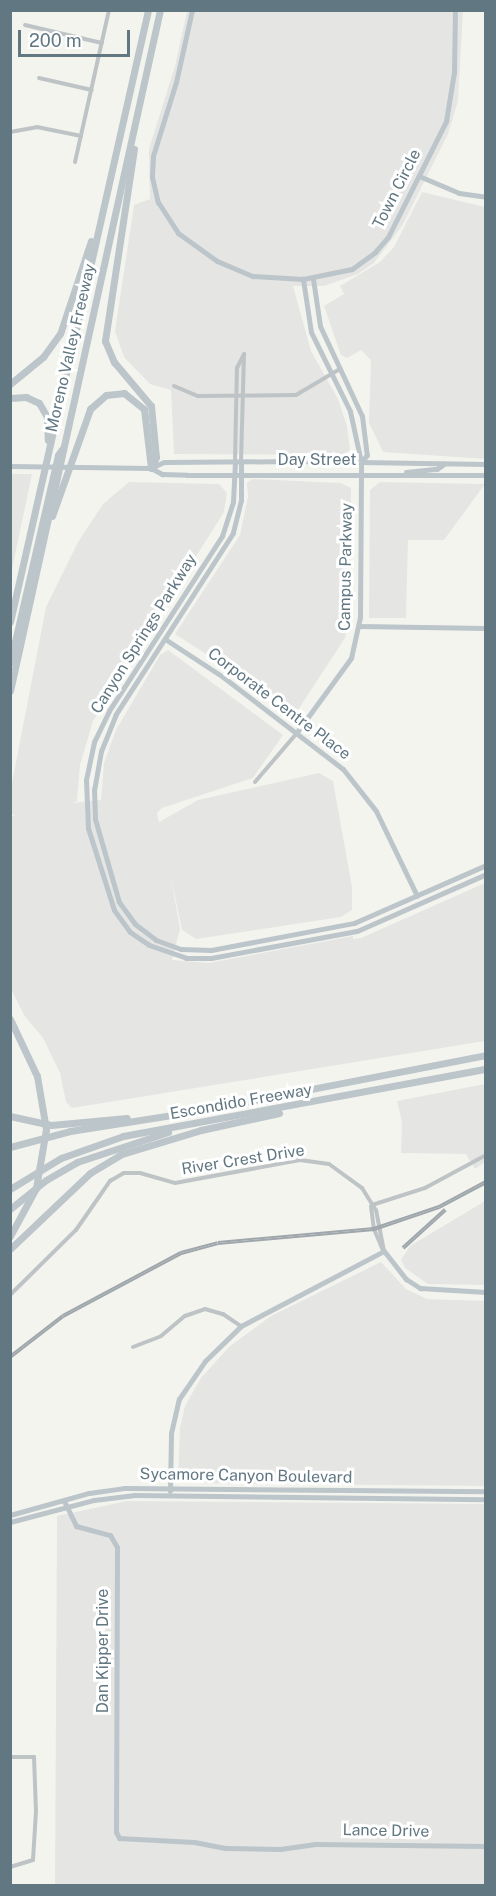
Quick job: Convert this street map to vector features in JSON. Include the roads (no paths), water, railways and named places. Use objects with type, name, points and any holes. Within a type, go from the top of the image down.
[{"type":"highway","name":"Moreno Valley Freeway","points":[[10,622],[147,10]]},
{"type":"highway","name":"Moreno Valley Freeway","points":[[10,692],[160,10]]},
{"type":"highway","points":[[142,92],[105,332],[114,362],[145,395],[153,412],[156,457],[151,468]]},
{"type":"highway","points":[[10,384],[43,357],[60,334],[111,169]]},
{"type":"highway","points":[[48,523],[66,481],[92,405],[105,395],[124,393],[144,409],[151,468]]},
{"type":"highway","points":[[10,398],[26,398],[43,408],[47,417],[48,455]]},
{"type":"highway","points":[[10,663],[55,480]]},
{"type":"highway","points":[[10,1019],[33,1066],[44,1106],[42,1164],[22,1218],[10,1236]]},
{"type":"highway","name":"Escondido Freeway","points":[[10,1147],[70,1131],[198,1111],[486,1054]]},
{"type":"highway","name":"Escondido Freeway","points":[[10,1189],[61,1158],[100,1143],[486,1069]]},
{"type":"highway","points":[[470,1072],[486,1074]]},
{"type":"highway","points":[[10,1249],[90,1173],[122,1154],[201,1130],[348,1096]]},
{"type":"highway","points":[[10,1116],[51,1125],[198,1111]]},
{"type":"highway","points":[[10,1209],[46,1180],[86,1158],[124,1144],[218,1120]]},
{"type":"street","points":[[75,162],[109,10]]},
{"type":"street","name":"Town Circle","points":[[192,10],[177,76],[153,156],[152,177],[158,202],[178,234],[213,259],[253,276],[303,279],[313,279],[346,271],[375,252],[388,237],[447,115],[454,72],[455,10]]},
{"type":"street","points":[[25,25],[102,43]]},
{"type":"street","points":[[39,78],[92,90]]},
{"type":"street","points":[[10,132],[37,127],[81,136]]},
{"type":"street","points":[[419,176],[459,193],[486,196]]},
{"type":"street","name":"Campus Parkway","points":[[255,782],[344,670],[359,627],[361,462],[351,414],[310,328],[303,279]]},
{"type":"street","name":"Campus Parkway","points":[[313,279],[318,319],[356,396],[364,425],[367,455],[361,462]]},
{"type":"street","points":[[238,462],[241,369],[244,354],[237,368],[240,396]]},
{"type":"street","points":[[174,386],[198,396],[296,395],[341,368]]},
{"type":"street","name":"Day Street","points":[[10,466],[151,468],[164,462],[361,462],[486,465]]},
{"type":"street","name":"Canyon Springs Parkway","points":[[238,462],[241,500],[233,533],[113,720],[96,777],[97,833],[113,885],[129,918],[166,944],[211,950],[354,923],[417,896]]},
{"type":"street","points":[[398,474],[437,469],[444,464]]},
{"type":"street","name":"Day Street","points":[[151,468],[162,474],[486,475]]},
{"type":"street","name":"Canyon Springs Parkway","points":[[238,474],[231,510],[222,536],[103,722],[86,780],[86,811],[92,846],[107,897],[124,924],[158,949],[199,959],[350,933],[420,903]]},
{"type":"street","points":[[359,627],[486,628]]},
{"type":"street","name":"Corporate Centre Place","points":[[159,634],[297,732],[343,769],[365,795],[420,903]]},
{"type":"street","points":[[417,896],[486,865]]},
{"type":"street","points":[[420,903],[486,874]]},
{"type":"street","points":[[371,1206],[424,1188],[486,1155]]},
{"type":"street","name":"River Crest Drive","points":[[10,1295],[76,1230],[110,1181],[124,1173],[175,1182],[315,1161],[347,1173],[362,1188],[371,1206],[376,1210],[384,1251]]},
{"type":"street","points":[[170,1492],[171,1433],[179,1399],[205,1361],[241,1326],[384,1251],[406,1279],[420,1288],[486,1292]]},
{"type":"street","points":[[133,1347],[161,1336],[186,1316],[205,1309],[223,1314],[241,1326]]},
{"type":"street","name":"Sycamore Canyon Boulevard","points":[[10,1515],[111,1497],[170,1492],[486,1491]]},
{"type":"street","name":"Sycamore Canyon Boulevard","points":[[170,1492],[486,1499]]},
{"type":"street","name":"Sycamore Canyon Boulevard","points":[[10,1522],[66,1504]]},
{"type":"street","name":"Dan Kipper Drive","points":[[66,1504],[76,1526],[110,1535],[117,1547],[116,1835]]},
{"type":"street","points":[[10,1756],[34,1757],[33,1860],[10,1867]]},
{"type":"street","name":"Lance Drive","points":[[116,1835],[125,1841],[287,1849],[314,1844],[486,1846]]},
{"type":"railway","points":[[10,1357],[63,1316],[181,1253],[218,1243],[374,1229],[439,1207],[486,1182]]},
{"type":"railway","points":[[403,1248],[445,1210]]}]
